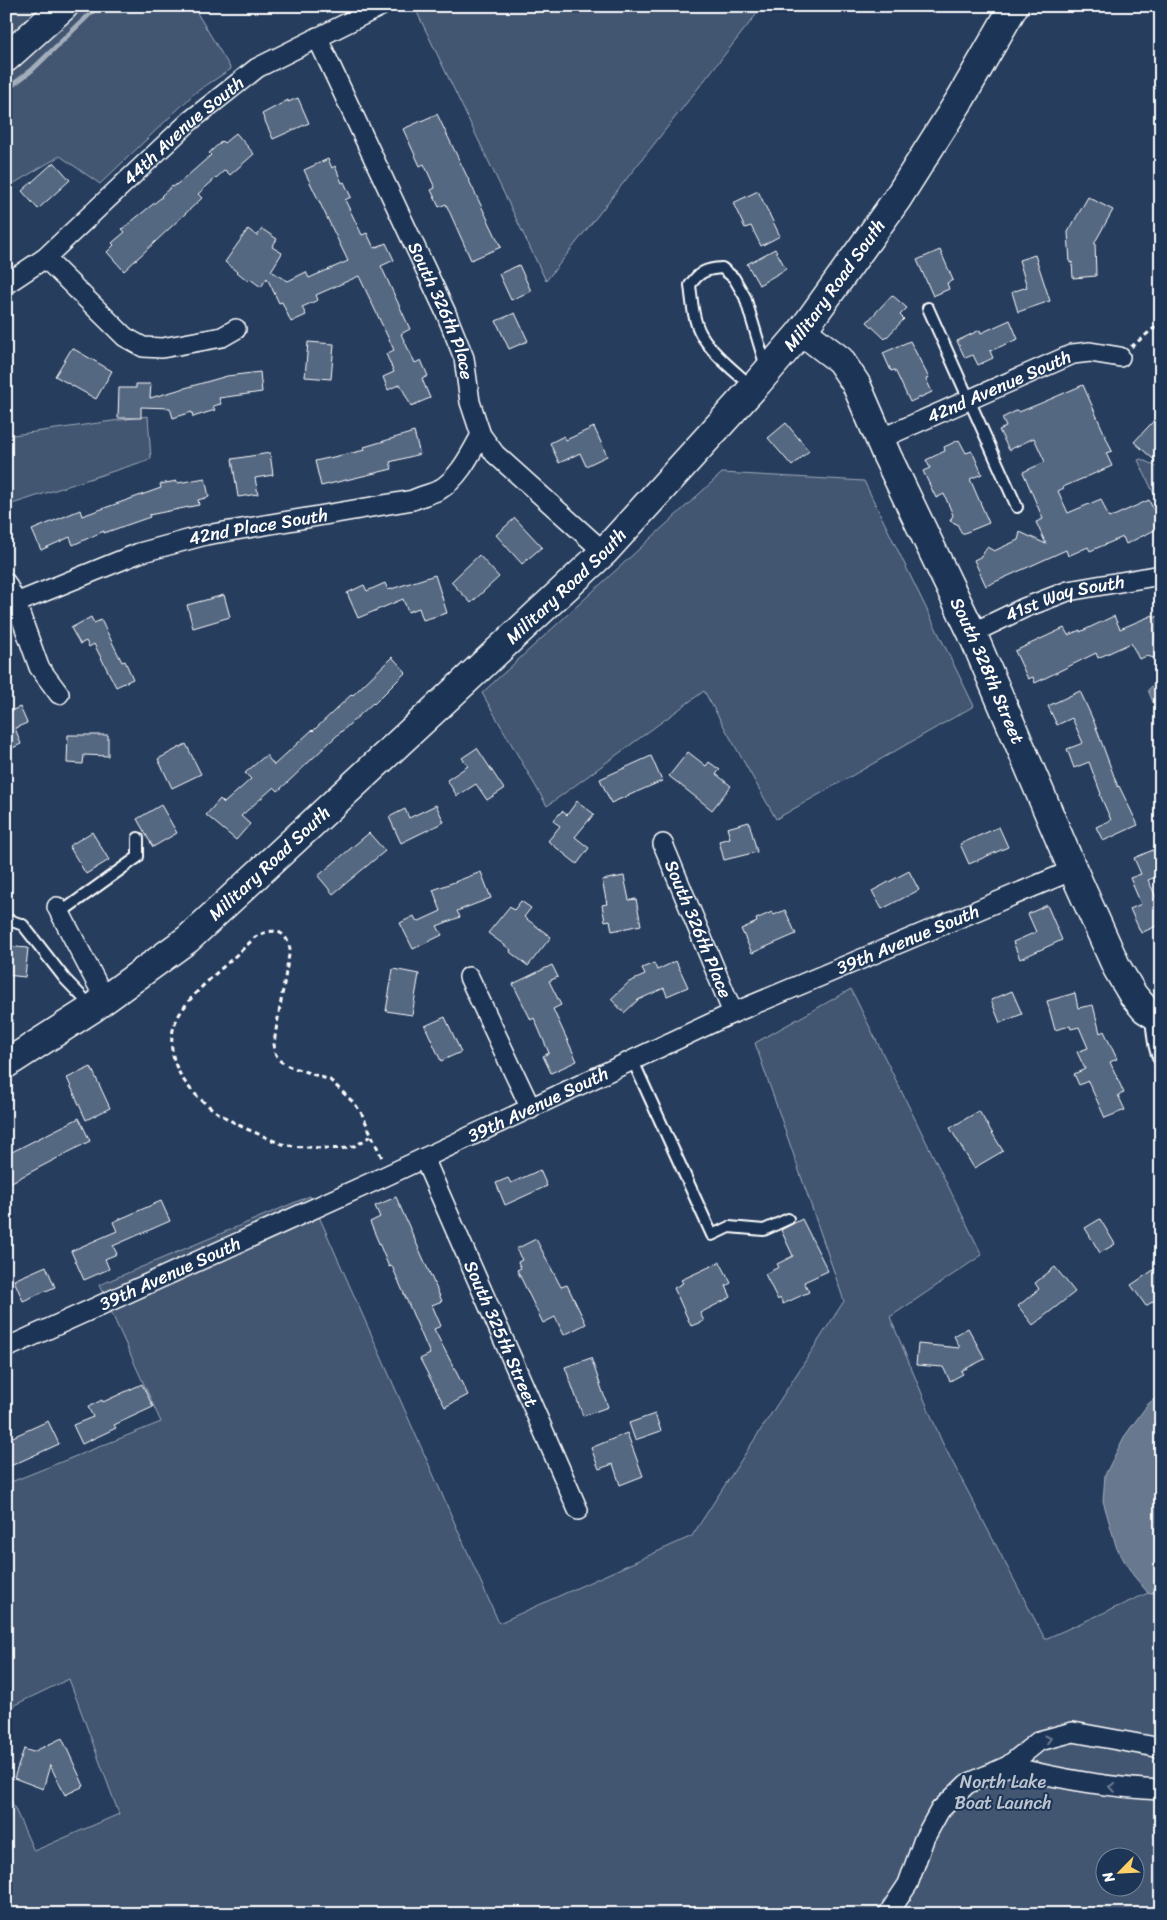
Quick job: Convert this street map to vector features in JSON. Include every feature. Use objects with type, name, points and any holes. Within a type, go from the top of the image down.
[{"type":"main road","points":[[6,58],[64,6]]},
{"type":"main road","name":"Military Road South","points":[[6,1064],[99,1003],[188,939],[604,552],[802,331],[897,199],[961,98],[1014,6]]},
{"type":"main road","name":"South 328th Street","points":[[802,331],[840,360],[856,384],[972,633],[1117,968],[1133,994],[1156,1016]]},
{"type":"street","name":"44th Avenue South","points":[[6,284],[45,258],[190,121],[257,68],[381,6]]},
{"type":"street","name":"South 326th Place","points":[[318,37],[446,313],[464,358],[470,402],[481,435],[495,454],[604,552]]},
{"type":"street","points":[[45,258],[126,337],[143,347],[162,348],[222,337],[236,329]]},
{"type":"street","name":"42nd Avenue South","points":[[880,439],[1074,354],[1090,352],[1120,357]]},
{"type":"street","name":"42nd Place South","points":[[16,603],[139,553],[196,537],[413,500],[439,489],[452,479],[466,462],[481,435]]},
{"type":"street","name":"41st Way South","points":[[972,633],[1024,608],[1068,591],[1161,575]]},
{"type":"street","points":[[6,583],[16,603],[40,667],[59,694]]},
{"type":"street","name":"South 326th Place","points":[[663,844],[733,1014]]},
{"type":"street","name":"39th Avenue South","points":[[6,1348],[390,1174],[733,1014],[1073,870]]},
{"type":"street","points":[[58,910],[99,1003]]},
{"type":"street","points":[[469,977],[531,1109]]},
{"type":"street","name":"South 325th Street","points":[[424,1158],[578,1510]]},
{"type":"street","points":[[888,1914],[908,1884],[924,1839],[940,1810],[967,1784],[1008,1766],[1039,1742],[1073,1732],[1161,1748]]},
{"type":"street","points":[[1008,1766],[1052,1777],[1123,1788],[1161,1790]]},
{"type":"lane","points":[[722,268],[734,278],[745,297],[760,380],[713,350],[700,334],[694,313],[690,285],[697,275],[707,269],[722,268]]},
{"type":"lane","points":[[928,308],[1017,507]]},
{"type":"lane","points":[[58,910],[138,857],[138,838]]},
{"type":"lane","points":[[6,922],[12,921],[23,925],[65,979],[99,1003]]},
{"type":"lane","points":[[1156,1016],[1154,1043],[1157,1057],[1161,1063]]},
{"type":"lane","points":[[633,1061],[712,1235],[729,1227],[764,1230],[788,1218]]},
{"type":"path","points":[[1120,357],[1153,329],[1161,326]]},
{"type":"path","points":[[370,1136],[354,1146],[346,1147],[319,1148],[284,1145],[251,1131],[218,1112],[196,1095],[181,1077],[176,1065],[172,1039],[173,1028],[178,1017],[187,1003],[201,988],[255,937],[265,931],[283,934],[288,940],[290,949],[274,1044],[276,1053],[280,1060],[288,1066],[330,1080],[355,1104],[362,1114],[370,1136],[390,1174]]},
{"type":"green space","points":[[6,6],[196,6],[194,8],[231,69],[196,92],[100,184],[60,156],[6,188]]},
{"type":"green space","points":[[414,6],[763,6],[546,281]]},
{"type":"green space","points":[[148,416],[151,459],[6,506],[6,436]]},
{"type":"green space","points":[[1141,459],[1161,469],[1161,509],[1138,460]]},
{"type":"green space","points":[[722,473],[864,481],[974,706],[776,819],[704,691],[547,806],[482,693]]},
{"type":"green space","name":"North Lake Boat Launch","points":[[851,989],[982,1255],[890,1317],[942,1442],[1045,1639],[1148,1593],[1161,1592],[1161,1914],[6,1914],[6,1789],[34,1851],[119,1814],[69,1679],[6,1709],[6,1484],[161,1422],[99,1285],[310,1196],[499,1623],[692,1536],[844,1301],[755,1043]]},
{"type":"shaded area","points":[[1161,682],[1161,722],[1148,690]]},
{"type":"shaded area","points":[[1161,1394],[1161,1592],[1148,1593],[1133,1575],[1117,1549],[1103,1501],[1105,1475],[1124,1437],[1148,1404]]},
{"type":"building","points":[[298,98],[309,123],[273,139],[262,114],[288,100],[288,102]]},
{"type":"building","points":[[437,114],[501,247],[471,260],[446,204],[439,207],[431,190],[435,188],[424,164],[420,166],[403,129]]},
{"type":"building","points":[[236,133],[254,154],[230,175],[225,170],[198,194],[202,198],[124,271],[107,252],[114,245],[112,243],[125,232],[122,229],[162,197],[172,186],[185,178],[211,155],[209,153],[222,141],[224,143]]},
{"type":"building","points":[[328,159],[332,168],[335,166],[342,183],[344,182],[351,197],[345,200],[362,235],[367,233],[374,248],[386,243],[394,260],[381,266],[410,329],[401,334],[415,363],[421,360],[428,376],[422,379],[430,398],[411,406],[400,384],[388,390],[383,377],[394,372],[386,354],[394,350],[359,276],[316,295],[318,300],[302,307],[306,315],[291,322],[282,302],[279,303],[267,278],[261,287],[250,279],[248,281],[225,262],[248,229],[257,236],[262,229],[277,239],[272,247],[282,253],[271,271],[288,281],[306,272],[309,278],[348,261],[304,170]]},
{"type":"building","points":[[54,162],[70,180],[38,209],[22,191]]},
{"type":"building","points":[[758,191],[780,236],[761,246],[751,226],[745,228],[733,203]]},
{"type":"building","points":[[1088,197],[1113,210],[1095,242],[1096,276],[1073,278],[1068,232]]},
{"type":"building","points":[[775,249],[786,269],[759,285],[747,264]]},
{"type":"building","points":[[940,250],[953,280],[947,283],[949,289],[933,296],[917,260]]},
{"type":"building","points":[[1035,255],[1050,301],[1018,312],[1012,292],[1027,287],[1019,260]]},
{"type":"building","points":[[519,265],[531,291],[511,300],[499,274]]},
{"type":"building","points":[[892,295],[907,308],[900,315],[904,319],[885,339],[867,322]]},
{"type":"building","points":[[515,313],[528,341],[509,349],[496,321]]},
{"type":"building","points":[[1010,320],[1018,339],[990,351],[993,358],[978,365],[973,355],[965,358],[957,341],[980,330],[981,333]]},
{"type":"building","points":[[910,341],[929,378],[926,379],[932,392],[910,402],[895,370],[891,371],[883,353]]},
{"type":"building","points":[[308,342],[334,344],[331,379],[305,377]]},
{"type":"building","points":[[72,348],[112,371],[96,399],[55,376]]},
{"type":"building","points":[[260,372],[262,392],[219,398],[221,404],[213,406],[215,410],[193,417],[192,412],[173,418],[170,408],[141,407],[141,418],[118,418],[119,388],[136,388],[136,384],[151,384],[150,398],[227,376]]},
{"type":"building","points":[[1083,385],[1112,451],[1106,453],[1112,466],[1063,487],[1058,491],[1068,513],[1101,499],[1109,518],[1149,500],[1161,527],[1126,544],[1123,537],[1090,551],[1088,547],[1068,556],[1066,550],[986,586],[974,560],[982,556],[987,547],[994,551],[1018,540],[1020,532],[1046,544],[1036,522],[1043,519],[1023,472],[1045,462],[1034,438],[1009,450],[999,430],[1006,427],[1002,418]]},
{"type":"building","points":[[1161,413],[1161,466],[1134,442]]},
{"type":"building","points":[[786,423],[809,451],[792,466],[768,438]]},
{"type":"building","points":[[594,427],[607,456],[586,466],[580,453],[559,463],[550,443],[564,436],[566,440]]},
{"type":"building","points":[[414,432],[420,454],[390,462],[392,469],[321,486],[315,461],[365,450],[364,447]]},
{"type":"building","points":[[959,440],[966,453],[972,451],[982,474],[970,479],[989,523],[962,534],[957,524],[950,521],[953,515],[944,494],[936,498],[923,471],[930,468],[926,460],[945,451],[944,447]]},
{"type":"building","points":[[270,453],[273,475],[255,478],[258,494],[238,497],[232,459]]},
{"type":"building","points":[[205,478],[209,497],[198,500],[199,505],[149,515],[150,517],[104,533],[104,531],[73,545],[70,537],[41,550],[32,530],[80,510],[82,516],[161,488],[160,484]]},
{"type":"building","points":[[515,518],[542,547],[522,564],[496,535]]},
{"type":"building","points":[[479,555],[499,577],[471,603],[451,582]]},
{"type":"building","points":[[435,575],[447,613],[423,620],[419,608],[408,612],[403,599],[358,618],[347,593],[364,585],[367,591],[385,583],[388,590]]},
{"type":"building","points":[[224,595],[230,617],[193,628],[187,605]]},
{"type":"building","points":[[1153,615],[1154,618],[1161,615],[1161,633],[1154,658],[1147,656],[1139,659],[1131,643],[1098,658],[1096,653],[1035,683],[1033,677],[1028,679],[1015,651],[1064,628],[1068,635],[1080,630],[1080,632],[1114,616],[1120,629]]},
{"type":"building","points":[[91,617],[94,623],[101,620],[122,662],[125,661],[133,679],[116,687],[94,644],[89,647],[86,641],[80,644],[71,628]]},
{"type":"building","points":[[392,657],[406,672],[374,704],[278,791],[274,787],[241,816],[250,824],[236,840],[206,815],[220,799],[224,803],[251,779],[245,773],[266,755],[274,765],[353,695]]},
{"type":"building","points":[[1080,691],[1094,722],[1118,787],[1138,825],[1103,841],[1096,827],[1111,820],[1089,762],[1074,768],[1067,749],[1083,743],[1072,718],[1057,725],[1048,706]]},
{"type":"building","points":[[20,707],[27,723],[15,728],[21,744],[6,751],[6,709],[8,712]]},
{"type":"building","points":[[68,735],[108,735],[108,756],[84,755],[83,764],[67,763]]},
{"type":"building","points":[[186,744],[201,774],[172,788],[158,759]]},
{"type":"building","points":[[477,748],[504,789],[487,800],[476,784],[457,796],[447,780],[468,766],[462,758]]},
{"type":"building","points":[[688,752],[706,766],[709,762],[720,770],[716,774],[731,786],[712,810],[669,776]]},
{"type":"building","points":[[651,756],[662,781],[611,803],[600,779]]},
{"type":"building","points":[[577,801],[594,814],[575,837],[589,848],[577,864],[548,841],[560,826],[553,821],[562,811],[567,815]]},
{"type":"building","points":[[161,805],[177,833],[153,847],[137,819]]},
{"type":"building","points":[[436,805],[444,822],[401,843],[389,817],[405,809],[409,818]]},
{"type":"building","points":[[749,822],[757,852],[724,860],[719,841],[730,838],[727,828]]},
{"type":"building","points":[[999,827],[1008,847],[969,864],[960,844]]},
{"type":"building","points":[[92,832],[109,860],[86,874],[69,846]]},
{"type":"building","points":[[369,833],[385,851],[333,894],[318,876]]},
{"type":"building","points":[[1153,850],[1161,867],[1161,875],[1148,880],[1161,907],[1161,924],[1141,933],[1130,909],[1141,904],[1130,878],[1141,874],[1134,858]]},
{"type":"building","points":[[909,871],[919,890],[882,909],[872,891]]},
{"type":"building","points":[[481,872],[491,898],[457,911],[460,917],[437,926],[442,935],[413,949],[400,923],[414,916],[417,922],[441,911],[433,890]]},
{"type":"building","points":[[624,876],[629,900],[636,899],[641,925],[612,931],[610,920],[605,921],[602,905],[607,904],[602,880]]},
{"type":"building","points":[[521,901],[531,908],[524,917],[551,937],[528,966],[510,952],[511,950],[488,933],[510,906],[514,910]]},
{"type":"building","points":[[1047,905],[1062,940],[1020,959],[1013,942],[1036,932],[1028,914]]},
{"type":"building","points":[[785,910],[796,934],[752,953],[741,929],[757,922],[756,919],[772,912],[774,915]]},
{"type":"building","points":[[6,946],[28,948],[25,977],[6,975]]},
{"type":"building","points":[[676,961],[688,987],[667,996],[664,988],[638,1000],[624,1013],[611,999],[629,982],[645,975],[642,968],[654,963],[657,970]]},
{"type":"building","points":[[552,965],[558,977],[549,981],[561,1005],[553,1009],[577,1061],[551,1073],[543,1056],[549,1053],[534,1018],[531,1020],[513,984]]},
{"type":"building","points":[[393,969],[419,974],[412,1015],[386,1011]]},
{"type":"building","points":[[1012,991],[1022,1014],[1000,1023],[991,1000]]},
{"type":"building","points":[[1075,993],[1078,1008],[1093,1005],[1100,1033],[1104,1031],[1117,1059],[1110,1062],[1124,1093],[1118,1095],[1125,1110],[1105,1118],[1088,1081],[1079,1085],[1074,1074],[1085,1069],[1077,1052],[1088,1048],[1079,1027],[1071,1029],[1070,1026],[1055,1030],[1047,1001]]},
{"type":"building","points":[[445,1017],[461,1052],[441,1061],[425,1026]]},
{"type":"building","points":[[91,1067],[110,1108],[86,1120],[67,1078]]},
{"type":"building","points":[[979,1111],[1003,1151],[974,1168],[950,1128]]},
{"type":"building","points":[[79,1118],[90,1141],[6,1185],[6,1155]]},
{"type":"building","points":[[540,1170],[547,1186],[505,1205],[496,1183],[508,1178],[511,1183]]},
{"type":"building","points":[[396,1197],[442,1301],[432,1305],[441,1326],[434,1329],[468,1395],[445,1407],[420,1359],[430,1354],[392,1266],[389,1267],[370,1222],[380,1217],[375,1206]]},
{"type":"building","points":[[161,1201],[170,1221],[113,1246],[117,1254],[105,1259],[109,1269],[84,1280],[71,1251],[117,1231],[113,1222]]},
{"type":"building","points":[[802,1219],[828,1271],[804,1282],[809,1292],[783,1304],[780,1298],[778,1300],[765,1274],[779,1267],[777,1264],[793,1256],[781,1230]]},
{"type":"building","points":[[1100,1219],[1115,1244],[1100,1253],[1085,1228]]},
{"type":"building","points":[[536,1239],[561,1287],[567,1285],[586,1324],[564,1335],[555,1317],[543,1323],[517,1270],[521,1268],[518,1262],[522,1260],[516,1249]]},
{"type":"building","points":[[720,1262],[731,1283],[726,1286],[731,1297],[700,1313],[704,1321],[691,1326],[674,1288],[683,1283],[681,1280]]},
{"type":"building","points":[[1161,1265],[1161,1296],[1146,1306],[1131,1285]]},
{"type":"building","points":[[46,1266],[55,1287],[23,1301],[14,1280]]},
{"type":"building","points":[[1055,1267],[1075,1292],[1033,1325],[1018,1306],[1039,1289],[1035,1283]]},
{"type":"building","points":[[968,1328],[985,1359],[961,1371],[963,1374],[950,1381],[943,1367],[916,1365],[918,1344],[960,1348],[954,1336]]},
{"type":"building","points":[[591,1358],[608,1407],[583,1416],[565,1367]]},
{"type":"building","points":[[142,1384],[153,1407],[114,1425],[116,1428],[82,1444],[73,1425],[93,1417],[88,1407]]},
{"type":"building","points":[[655,1414],[661,1431],[635,1440],[629,1423]]},
{"type":"building","points":[[48,1421],[59,1444],[6,1468],[6,1440]]},
{"type":"building","points":[[627,1433],[643,1476],[620,1485],[613,1464],[599,1469],[591,1448]]},
{"type":"building","points":[[62,1738],[84,1786],[65,1795],[50,1765],[43,1789],[14,1778],[24,1749],[33,1752]]},
{"type":"waterway","points":[[6,90],[32,70],[98,6]]}]
